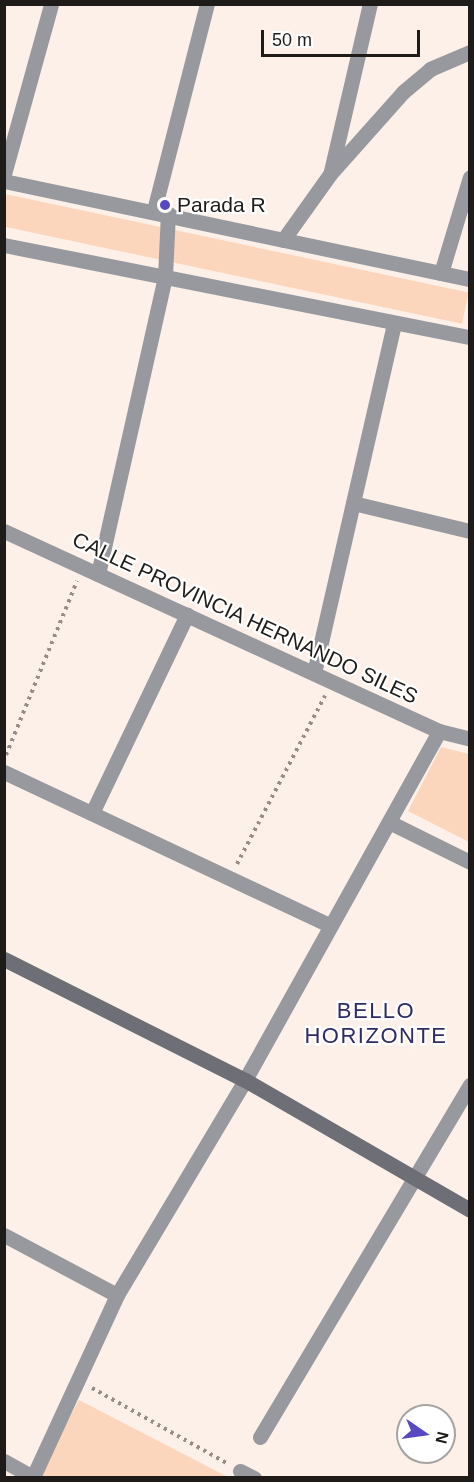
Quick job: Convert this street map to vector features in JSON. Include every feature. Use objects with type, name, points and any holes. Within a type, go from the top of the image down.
[{"type":"street","points":[[4,174],[51,4]]},
{"type":"street","points":[[98,574],[165,276],[161,212],[207,4]]},
{"type":"street","points":[[330,174],[370,4]]},
{"type":"street","points":[[283,240],[330,174],[403,92],[430,69],[470,52]]},
{"type":"street","points":[[441,273],[470,177]]},
{"type":"street","points":[[4,181],[161,212],[470,279]]},
{"type":"street","points":[[4,245],[394,324],[470,337]]},
{"type":"street","points":[[314,673],[394,324]]},
{"type":"street","points":[[353,503],[470,531]]},
{"type":"street","name":"CALLE PROVINCIA HERNANDO SILES","points":[[4,531],[439,730],[470,739]]},
{"type":"street","points":[[92,813],[187,615]]},
{"type":"street","points":[[4,1461],[33,1477],[117,1295],[245,1080],[327,924],[389,822],[439,730]]},
{"type":"street","points":[[4,772],[327,924]]},
{"type":"street","points":[[389,822],[470,862]]},
{"type":"street","points":[[4,958],[245,1080],[470,1210]]},
{"type":"street","points":[[260,1437],[470,1085]]},
{"type":"street","points":[[4,1235],[117,1295]]},
{"type":"path","points":[[4,758],[83,567]]},
{"type":"path","points":[[230,878],[333,682]]},
{"type":"path","points":[[77,1379],[247,1474]]},
{"type":"shaded area","points":[[5,194],[469,293],[462,324],[4,227]]},
{"type":"shaded area","points":[[441,747],[469,754],[469,842],[408,811]]},
{"type":"shaded area","points":[[79,1400],[228,1477],[37,1478]]},
{"type":"place","name":"Parada R","points":[[165,205]]},
{"type":"district","name":"BELLO HORIZONTE","points":[[376,1022]]}]
